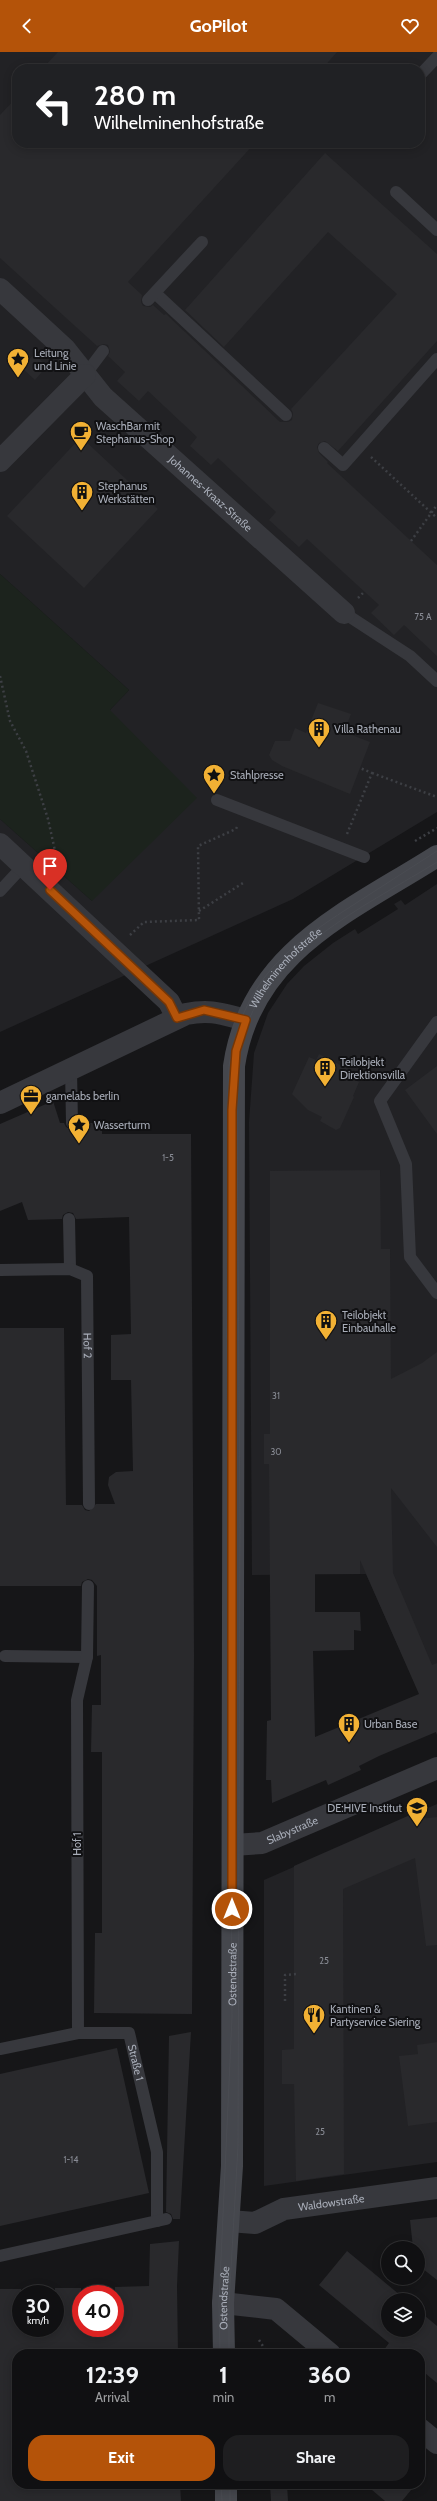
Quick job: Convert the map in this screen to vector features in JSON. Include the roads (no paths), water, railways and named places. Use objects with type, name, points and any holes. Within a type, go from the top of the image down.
[{"type":"street","name":"Johannes-Kraaz-Straße","points":[[0,289],[65,349],[103,397],[344,613]]},
{"type":"street","points":[[0,461],[85,375]]},
{"type":"street","points":[[0,844],[169,1002],[177,1018]]},
{"type":"street","name":"Wilhelminenhofstraße","points":[[0,1103],[177,1018],[204,1010],[246,1020],[265,982],[289,955],[325,926],[437,856]]},
{"type":"street","name":"Ostendstraße","points":[[224,2349],[223,2303],[230,2221],[232,2166],[232,1110],[236,1051],[246,1020]]},
{"type":"street","name":"Slabystraße","points":[[233,1845],[262,1843],[437,1768]]},
{"type":"street","name":"Waldowstraße","points":[[230,2221],[255,2223],[284,2209],[437,2188]]},
{"type":"street","points":[[223,2303],[276,2309],[324,2349]]},
{"type":"street","points":[[425,2433],[437,2443]]},
{"type":"street","points":[[226,2489],[226,2501]]},
{"type":"lane","points":[[425,70],[437,57]]},
{"type":"lane","points":[[396,192],[437,230]]},
{"type":"lane","points":[[202,242],[152,297],[286,415]]},
{"type":"lane","points":[[85,375],[103,351]]},
{"type":"lane","points":[[324,448],[343,465],[437,359]]},
{"type":"lane","name":"Johannes-Kraaz-Straße","points":[[344,613],[410,656],[437,681]]},
{"type":"lane","points":[[217,800],[364,857]]},
{"type":"lane","points":[[0,891],[24,865]]},
{"type":"lane","points":[[437,1022],[380,1101],[406,1164],[410,1257],[437,1293]]},
{"type":"lane","points":[[71,1070],[72,1123]]},
{"type":"lane","points":[[0,1270],[70,1268],[69,1219]]},
{"type":"lane","name":"Hof 2","points":[[70,1268],[87,1276],[89,1504]]},
{"type":"lane","name":"Hof 1","points":[[78,2033],[77,1700],[88,1657],[88,1586]]},
{"type":"lane","points":[[5,1656],[88,1657]]},
{"type":"lane","name":"Straße 1","points":[[0,2049],[78,2033],[130,2033],[157,2152],[162,2220],[0,2256]]},
{"type":"tram line","points":[[220,2349],[219,2303],[232,2017],[227,1330],[229,1065],[236,1036],[245,1011],[256,990],[270,971],[286,954],[326,923],[437,851]]},
{"type":"tram line","points":[[229,2349],[229,2304],[238,2146],[240,1526],[237,1109],[240,1056],[247,1025],[260,997],[279,972],[302,950],[355,911],[437,862]]},
{"type":"tram line","points":[[221,2489],[222,2501]]},
{"type":"tram line","points":[[230,2489],[230,2501]]},
{"type":"place","name":"Leitung und Linie","points":[[18,378]]},
{"type":"place","name":"WaschBar mit Stephanus-Shop","points":[[81,452]]},
{"type":"place","name":"Stephanus Werkstätten","points":[[82,512]]},
{"type":"place","name":"Villa Rathenau","points":[[319,748]]},
{"type":"place","name":"Stahlpresse","points":[[214,794]]},
{"type":"place","name":"Teilobjekt Direktionsvilla","points":[[325,1088]]},
{"type":"place","name":"gamelabs berlin","points":[[31,1116]]},
{"type":"place","name":"Wasserturm","points":[[79,1144]]},
{"type":"place","name":"Teilobjekt Einbauhalle","points":[[326,1340]]},
{"type":"place","name":"Urban Base","points":[[349,1744]]},
{"type":"place","name":"DE:HIVE Institut","points":[[417,1828]]},
{"type":"place","name":"Kantinen & Partyservice Siering","points":[[314,2034]]}]
